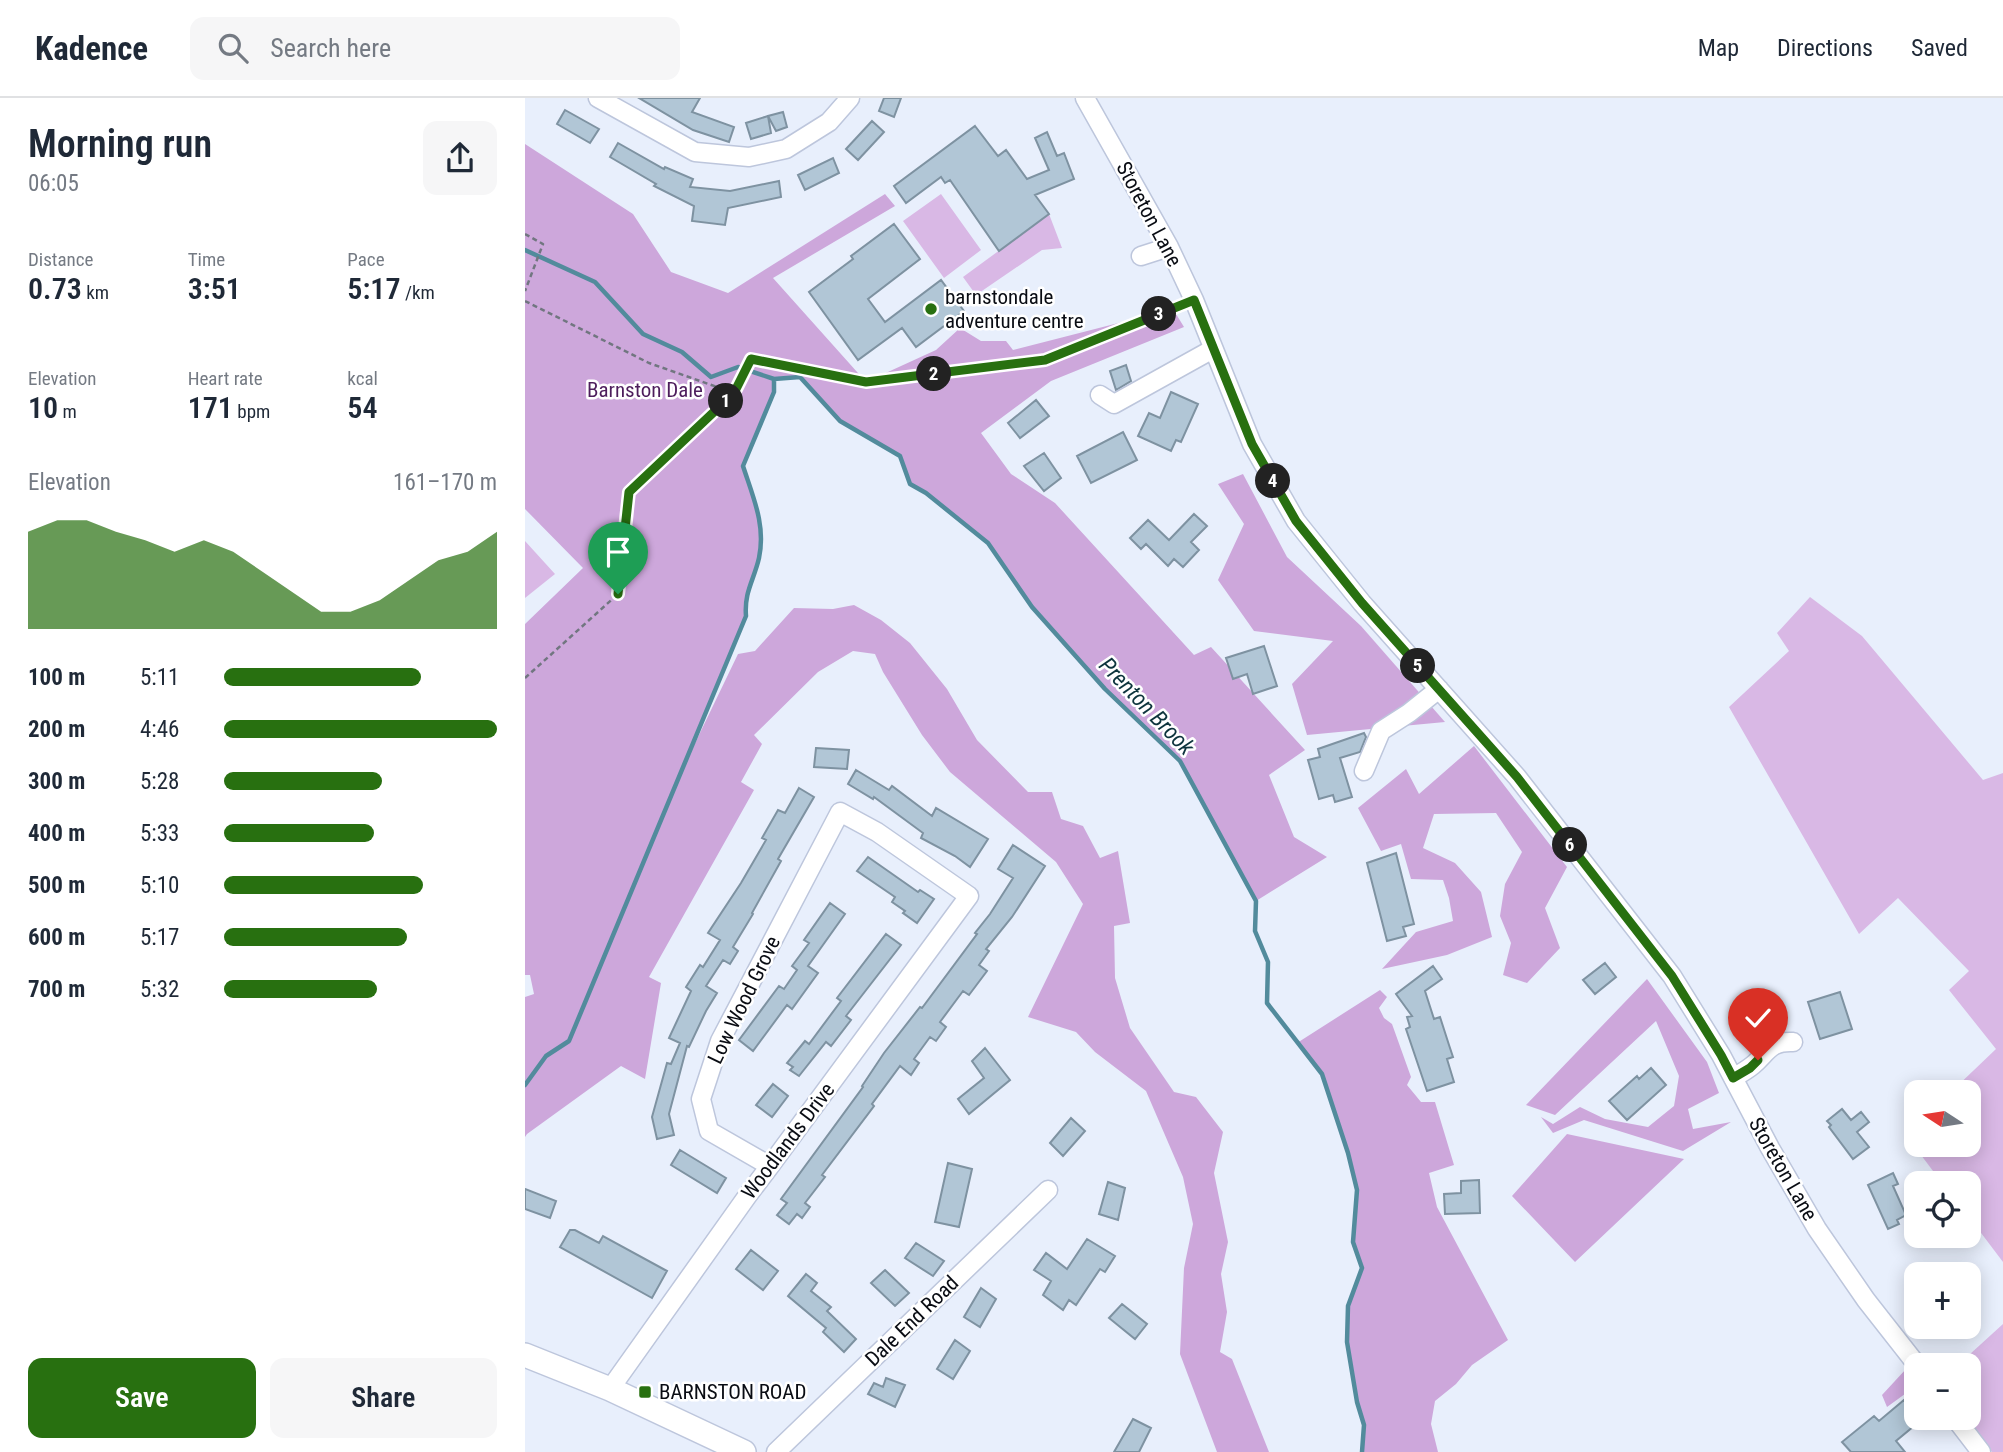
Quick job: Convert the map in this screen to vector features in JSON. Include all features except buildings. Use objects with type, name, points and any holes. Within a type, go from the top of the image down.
[{"type":"main road","points":[[525,1354],[610,1389],[744,1452]]},
{"type":"street","points":[[598,98],[695,152],[749,157],[786,149],[829,122],[850,98]]},
{"type":"street","name":"Storeton Lane","points":[[1085,98],[1169,247],[1194,300],[1252,444],[1296,521],[1362,603],[1517,777],[1672,976],[1721,1055],[1770,1148],[1817,1228],[1866,1300],[1908,1353]]},
{"type":"street","points":[[1141,256],[1169,247]]},
{"type":"street","points":[[1100,395],[1114,404],[1213,349]]},
{"type":"street","points":[[1364,771],[1381,731],[1439,689]]},
{"type":"street","name":"Low Wood Grove","points":[[771,1166],[709,1131],[701,1099],[720,1041],[840,812],[877,832],[969,896]]},
{"type":"street","name":"Woodlands Drive","points":[[610,1389],[969,896]]},
{"type":"street","points":[[1733,1078],[1750,1068],[1772,1045],[1783,1041],[1793,1042]]},
{"type":"street","name":"Dale End Road","points":[[776,1452],[1048,1190]]},
{"type":"street","points":[[1964,1430],[1981,1452]]},
{"type":"path","points":[[525,234],[543,244],[525,290]]},
{"type":"path","points":[[525,678],[618,594],[629,492],[734,393],[751,359],[866,382],[1045,360],[1194,300]]},
{"type":"path","points":[[525,301],[649,363],[734,393]]},
{"type":"shaded area","points":[[941,194],[981,250],[944,278],[903,221]]},
{"type":"shaded area","points":[[1049,214],[1062,248],[1042,250],[976,295],[963,277]]},
{"type":"shaded area","points":[[525,541],[555,574],[525,598]]},
{"type":"shaded area","points":[[1810,597],[1862,636],[1983,780],[2003,773],[2003,1262],[1981,1233],[1981,1171],[1933,1171],[1922,1157],[1981,1157],[1981,1080],[1964,1080],[1996,1049],[1949,990],[1969,971],[1898,898],[1859,934],[1729,707],[1789,651],[1777,633]]},
{"type":"shaded area","points":[[2003,1324],[2003,1452],[1992,1452],[1975,1430],[1981,1430],[1981,1353],[1971,1353]]},
{"type":"green space","name":"Barnston Dale","points":[[525,144],[633,214],[671,272],[728,293],[885,194],[895,206],[773,278],[866,382],[936,350],[960,328],[981,341],[1006,341],[1013,350],[1173,309],[1184,327],[1051,381],[981,433],[1011,474],[1055,503],[1194,655],[1211,647],[1305,750],[1269,775],[1294,837],[1327,857],[1256,901],[1180,761],[1105,689],[1032,607],[988,543],[926,493],[910,484],[900,456],[840,421],[800,377],[774,380],[774,392],[743,466],[760,523],[759,558],[747,600],[746,616],[685,764],[738,654],[755,651],[794,608],[833,609],[854,605],[881,620],[910,643],[947,689],[977,740],[1028,792],[1052,792],[1061,819],[1083,826],[1100,858],[1118,851],[1130,923],[1114,926],[1115,978],[1130,1028],[1174,1092],[1196,1097],[1223,1132],[1214,1173],[1228,1242],[1221,1274],[1227,1312],[1220,1352],[1232,1359],[1269,1452],[1217,1452],[1180,1354],[1184,1268],[1193,1224],[1183,1177],[1146,1091],[1095,1052],[1076,1032],[1028,1017],[1083,904],[1056,862],[950,772],[922,735],[883,672],[875,654],[853,651],[818,672],[754,735],[762,744],[741,782],[754,790],[649,977],[661,983],[645,1079],[621,1066],[525,1137],[525,997],[534,994],[530,975],[525,975],[525,624],[583,568],[525,509]]},
{"type":"green space","points":[[1243,474],[1287,557],[1361,626],[1445,722],[1307,735],[1292,684],[1333,641],[1254,631],[1218,580],[1244,524],[1218,484]]},
{"type":"green space","points":[[1474,746],[1567,867],[1545,908],[1560,948],[1527,983],[1503,975],[1511,943],[1500,916],[1505,884],[1522,852],[1496,813],[1434,814],[1423,848],[1455,863],[1481,892],[1492,937],[1447,955],[1382,969],[1416,932],[1453,921],[1443,880],[1411,879],[1401,844],[1381,851],[1358,808],[1406,769],[1419,794]]},
{"type":"green space","points":[[1647,979],[1707,1062],[1719,1093],[1688,1109],[1693,1129],[1731,1122],[1683,1151],[1584,1120],[1553,1133],[1541,1117],[1553,1124],[1580,1107],[1605,1119],[1648,1127],[1674,1106],[1679,1076],[1656,1021],[1555,1115],[1526,1105]]},
{"type":"green space","points":[[1380,990],[1387,997],[1379,1008],[1384,1018],[1392,1024],[1411,1077],[1407,1085],[1421,1102],[1435,1102],[1454,1165],[1429,1173],[1437,1207],[1508,1340],[1472,1365],[1456,1384],[1435,1401],[1431,1424],[1438,1452],[1362,1452],[1364,1425],[1357,1402],[1347,1342],[1348,1306],[1362,1268],[1353,1242],[1357,1190],[1322,1074],[1297,1043]]},
{"type":"green space","points":[[1567,1134],[1684,1159],[1575,1262],[1512,1196]]},
{"type":"green space","points":[[1904,1371],[1904,1395],[1887,1407],[1882,1395]]},
{"type":"waterway","name":"Prenton Brook","points":[[525,250],[595,282],[643,334],[682,352],[711,377],[738,367],[774,379],[800,377],[840,421],[900,456],[910,484],[926,493],[988,543],[1032,607],[1105,689],[1180,761],[1256,901],[1255,931],[1268,962],[1267,1003],[1322,1074],[1348,1153],[1357,1190],[1353,1242],[1362,1268],[1348,1306],[1347,1342],[1357,1402],[1364,1425],[1362,1452]]},
{"type":"waterway","points":[[525,1085],[546,1056],[569,1041],[746,616],[748,593],[759,558],[761,534],[743,466],[774,392],[774,379]]},
{"type":"place","name":"barnstondale adventure centre","points":[[931,309]]},
{"type":"place","name":"BARNSTON ROAD","points":[[645,1392]]},
{"type":"route","points":[[618,594],[629,492],[734,393],[751,359],[866,382],[1045,360],[1194,300],[1252,444],[1296,521],[1362,603],[1517,777],[1672,976],[1733,1078],[1758,1060]]}]
